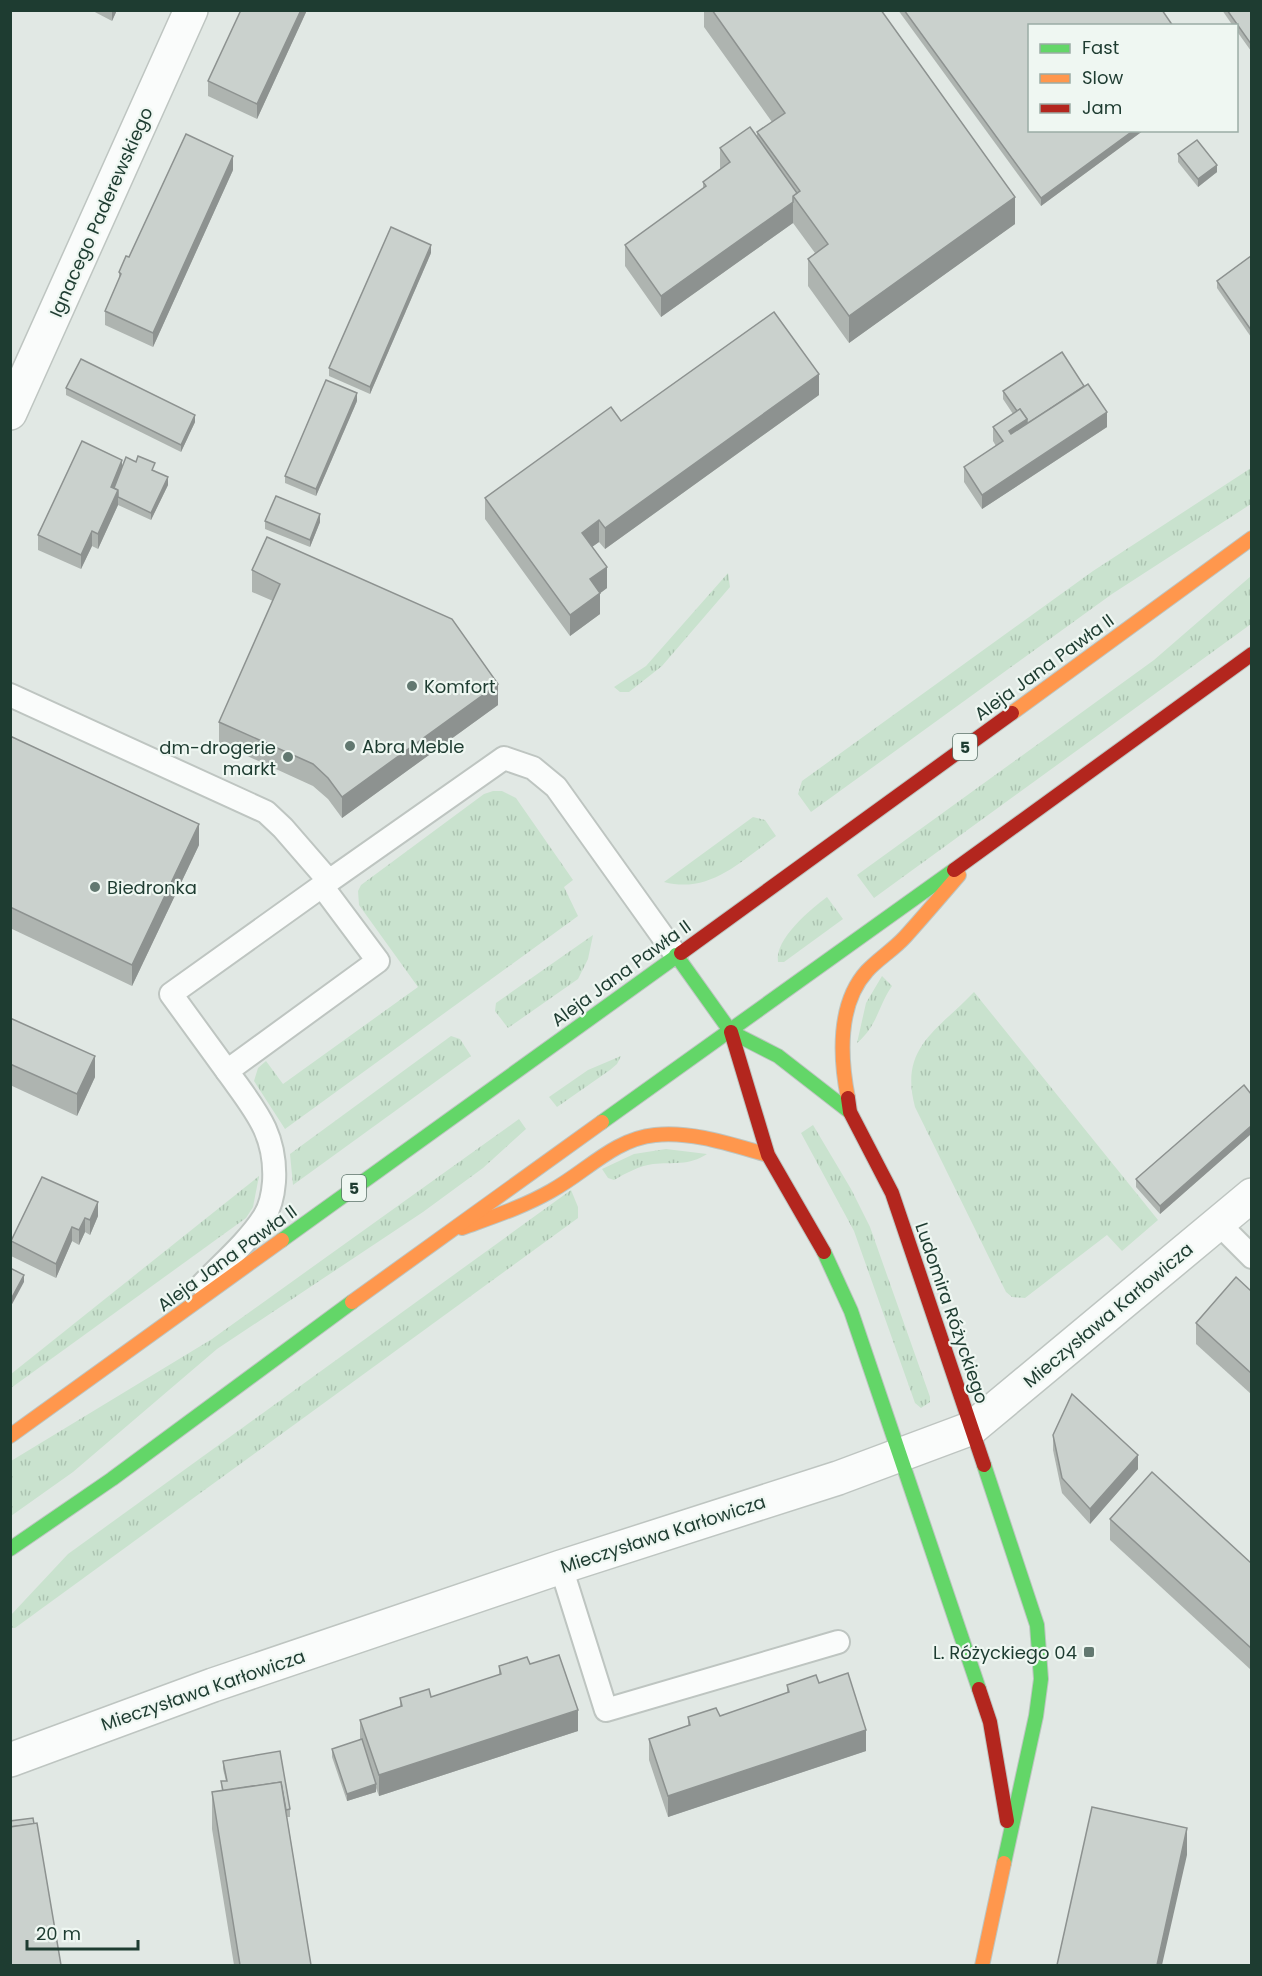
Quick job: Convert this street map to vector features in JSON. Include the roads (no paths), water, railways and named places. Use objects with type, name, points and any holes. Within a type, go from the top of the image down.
[{"type":"main road","name":"Aleja Jana Pawła II","points":[[10,1436],[1251,538]]},
{"type":"main road","points":[[10,1548],[112,1479],[441,1236],[731,1032],[1251,654]]},
{"type":"main road","name":"Ludomira Różyckiego","points":[[982,1965],[1011,1841],[1041,1679],[1037,1625],[892,1193],[850,1112],[842,1068],[842,1042],[844,1022],[856,988],[866,972],[889,949],[903,939],[983,847]]},
{"type":"main road","points":[[676,955],[731,1032],[778,1056],[850,1112]]},
{"type":"main road","name":"Ludomira Różyckiego","points":[[731,1032],[768,1155],[822,1248],[851,1311],[990,1722],[1011,1841]]},
{"type":"main road","points":[[441,1236],[516,1207],[562,1185],[622,1144],[639,1139],[673,1135],[701,1136],[768,1155]]},
{"type":"street","name":"Ignacego Paderewskiego","points":[[10,413],[190,10]]},
{"type":"street","name":"Mieczysława Karłowicza","points":[[10,1760],[213,1685],[561,1567],[838,1478],[972,1428],[1251,1195]]},
{"type":"lane","points":[[10,695],[266,812],[283,828],[326,884],[378,960],[227,1071]]},
{"type":"lane","points":[[169,1322],[264,1217],[272,1200],[275,1164],[270,1139],[263,1122],[171,994],[504,758],[533,768],[556,787],[676,955]]},
{"type":"lane","points":[[1218,1223],[1251,1257]]},
{"type":"lane","points":[[561,1567],[606,1710],[838,1642]]},
{"type":"place","name":"Komfort","points":[[412,686]]},
{"type":"place","name":"Abra Meble","points":[[350,746]]},
{"type":"place","name":"dm-drogerie markt","points":[[288,757]]},
{"type":"place","name":"Biedronka","points":[[95,887]]},
{"type":"place","name":"L. Różyckiego 04","points":[[1089,1652]]}]
